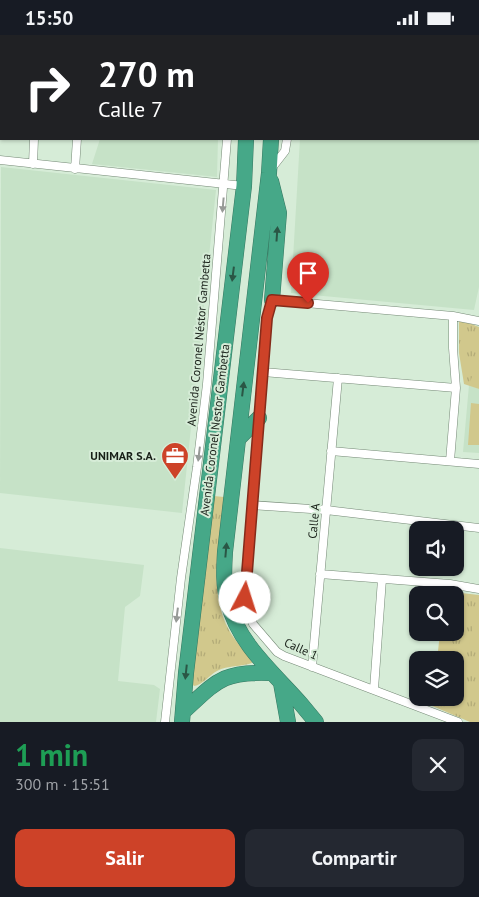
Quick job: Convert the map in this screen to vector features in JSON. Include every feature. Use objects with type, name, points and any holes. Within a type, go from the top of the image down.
[{"type":"highway","name":"Avenida Coronel Nestor Gambetta","points":[[182,717],[244,186],[246,140]]},
{"type":"highway","name":"Avenida Coronel Nestor Gambetta","points":[[271,140],[269,173],[225,552],[225,587],[233,619],[242,635],[276,678],[316,722]]},
{"type":"highway","points":[[269,173],[279,213],[272,300]]},
{"type":"highway","points":[[238,439],[259,417]]},
{"type":"highway","points":[[182,717],[208,689],[226,677],[252,672],[276,678],[288,722]]},
{"type":"street","points":[[33,163],[34,140]]},
{"type":"street","points":[[75,169],[77,140]]},
{"type":"street","name":"Avenida Coronel Néstor Gambetta","points":[[165,722],[181,578],[198,467],[207,384],[228,140]]},
{"type":"street","points":[[269,173],[285,151],[287,140]]},
{"type":"street","points":[[0,160],[244,186]]},
{"type":"street","points":[[272,300],[453,316],[479,321]]},
{"type":"street","name":"Calle 1","points":[[272,300],[267,318],[245,598],[253,624],[277,652],[458,722]]},
{"type":"street","points":[[450,461],[456,388],[453,316]]},
{"type":"street","points":[[263,372],[456,388]]},
{"type":"street","name":"Calle A","points":[[312,667],[338,378]]},
{"type":"street","points":[[332,451],[479,464]]},
{"type":"street","points":[[252,505],[326,510],[479,528]]},
{"type":"street","points":[[320,575],[450,584],[479,589]]},
{"type":"street","points":[[374,689],[382,579]]},
{"type":"shaded area","points":[[100,140],[218,140],[217,177],[92,164]]},
{"type":"shaded area","points":[[300,140],[479,140],[479,287],[474,310],[291,293]]},
{"type":"shaded area","points":[[1,167],[216,190],[182,513],[0,493]]},
{"type":"shaded area","points":[[469,385],[479,389],[479,453],[463,452]]},
{"type":"shaded area","points":[[0,548],[144,565],[140,596],[125,607],[118,681],[154,685],[160,689],[156,722],[0,722]]},
{"type":"green space","points":[[459,319],[479,327],[479,389],[464,384],[459,353]]},
{"type":"green space","points":[[477,365],[479,366],[479,388],[469,384]]},
{"type":"green space","points":[[471,403],[479,404],[479,445],[468,445]]},
{"type":"green space","points":[[214,496],[224,497],[218,547],[218,598],[222,615],[229,630],[251,658],[252,663],[221,669],[200,684],[194,686],[191,683]]},
{"type":"green space","points":[[464,593],[479,595],[479,722],[470,722],[432,706],[464,706],[464,651],[438,651],[439,641],[464,641]]},
{"type":"green space","points":[[477,612],[479,613],[479,648],[469,646]]},
{"type":"place","name":"UNIMAR S.A.","points":[[175,480]]},
{"type":"route","points":[[245,598],[267,318],[272,300],[308,303]]}]
